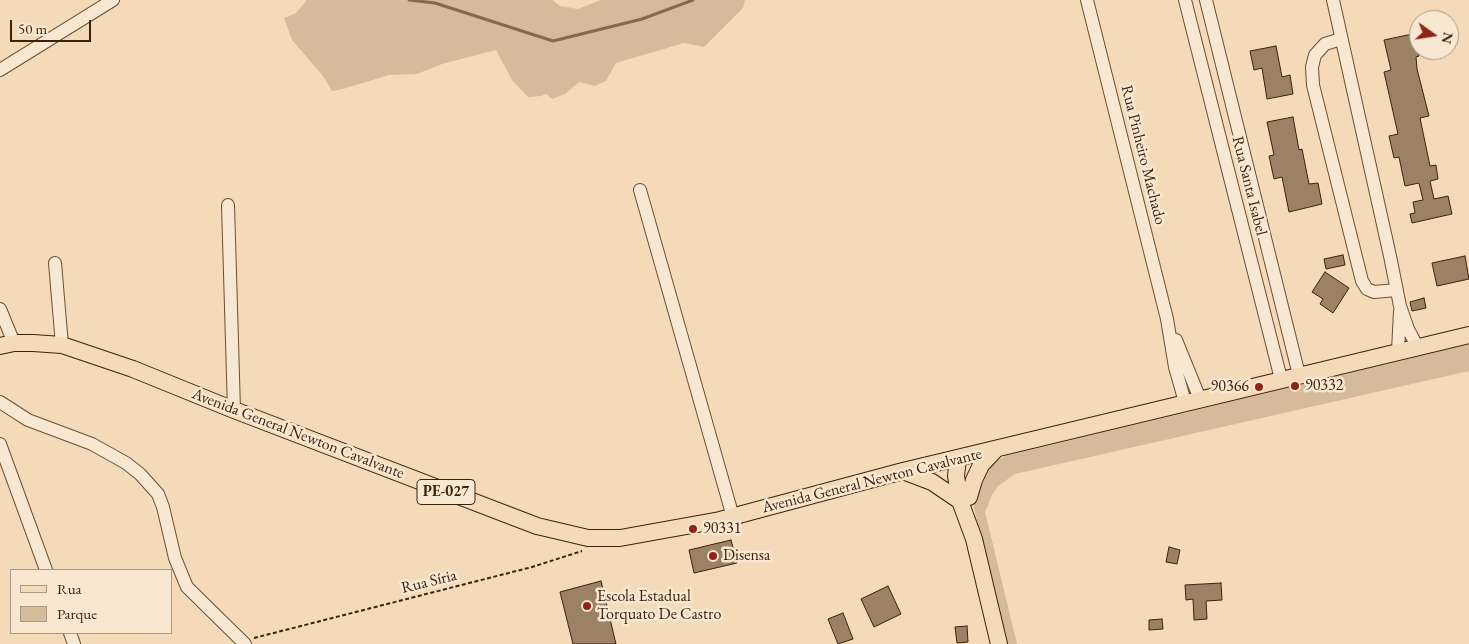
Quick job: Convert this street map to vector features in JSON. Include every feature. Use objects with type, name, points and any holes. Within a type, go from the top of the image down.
[{"type":"main road","name":"Avenida General Newton Cavalvante","points":[[7,345],[62,345],[134,369],[234,410],[537,526],[588,538],[620,538],[699,525],[903,471],[1469,335]]},
{"type":"main road","points":[[965,499],[981,465],[996,449]]},
{"type":"main road","points":[[958,459],[956,476],[965,499],[999,644]]},
{"type":"main road","points":[[903,471],[919,476],[965,499]]},
{"type":"street","points":[[0,70],[113,0]]},
{"type":"street","name":"Rua Pinheiro Machado","points":[[1087,0],[1167,319],[1175,367],[1193,400]]},
{"type":"street","name":"Rua Santa Isabel","points":[[1185,0],[1281,379]]},
{"type":"street","name":"Rua Santa Isabel","points":[[1206,0],[1299,375]]},
{"type":"street","points":[[1333,0],[1400,306],[1417,346]]},
{"type":"street","points":[[1341,39],[1325,44],[1314,55],[1312,67],[1313,85],[1362,281],[1368,289],[1374,292],[1397,290]]},
{"type":"street","points":[[640,190],[734,516]]},
{"type":"street","points":[[228,205],[234,410]]},
{"type":"street","points":[[55,263],[62,345]]},
{"type":"street","points":[[1398,352],[1400,306]]},
{"type":"street","points":[[0,309],[7,345]]},
{"type":"street","points":[[0,402],[28,420],[92,444],[126,463],[140,474],[158,494],[175,558],[187,587],[243,643]]},
{"type":"street","points":[[0,444],[46,569]]},
{"type":"path","name":"Rua Síria","points":[[243,643],[532,567],[585,550]]},
{"type":"green space","points":[[307,0],[552,0],[560,6],[578,9],[601,0],[745,0],[743,8],[704,47],[684,43],[616,63],[606,81],[595,86],[579,82],[565,94],[552,99],[546,94],[528,97],[512,80],[496,50],[442,64],[417,74],[389,75],[332,91],[323,76],[292,40],[284,18],[296,13]]},
{"type":"green space","points":[[1469,344],[1469,371],[1015,474],[998,486],[985,512],[1017,644],[1007,644],[974,508],[974,497],[982,474],[995,461],[1006,456]]},
{"type":"building","points":[[1409,35],[1409,60],[1416,60],[1429,116],[1420,118],[1430,166],[1436,165],[1438,179],[1430,181],[1434,199],[1448,196],[1452,214],[1412,223],[1410,214],[1415,213],[1413,202],[1423,200],[1419,183],[1405,186],[1399,157],[1394,158],[1389,136],[1398,134],[1384,72],[1391,70],[1384,40]]},
{"type":"building","points":[[1276,46],[1282,77],[1290,75],[1293,94],[1267,99],[1262,68],[1254,70],[1250,51]]},
{"type":"building","points":[[1293,117],[1299,150],[1302,149],[1309,184],[1318,183],[1322,204],[1289,212],[1282,177],[1274,179],[1269,156],[1274,155],[1267,122]]},
{"type":"building","points":[[1343,255],[1345,265],[1326,269],[1324,259]]},
{"type":"building","points":[[1465,256],[1469,279],[1437,286],[1432,263]]},
{"type":"building","points":[[1325,272],[1349,288],[1333,313],[1320,304],[1323,299],[1312,292]]},
{"type":"building","points":[[1424,298],[1426,308],[1412,311],[1410,302]]},
{"type":"building","name":"Disensa","points":[[731,540],[737,563],[694,573],[689,550]]},
{"type":"building","points":[[1169,547],[1180,550],[1177,564],[1166,562]]},
{"type":"building","points":[[601,581],[616,644],[573,644],[560,592]]},
{"type":"building","points":[[1221,583],[1222,600],[1206,601],[1207,619],[1194,620],[1193,599],[1186,600],[1185,585]]},
{"type":"building","points":[[888,586],[901,614],[874,627],[861,599]]},
{"type":"building","points":[[843,613],[853,639],[838,644],[828,619]]},
{"type":"building","points":[[1162,619],[1163,629],[1149,630],[1149,620]]},
{"type":"building","points":[[967,626],[968,642],[957,643],[955,627]]},
{"type":"waterway","points":[[409,0],[435,3],[553,41],[642,19],[693,0]]},
{"type":"place","name":"90332","points":[[1295,386]]},
{"type":"place","name":"90366","points":[[1259,387]]},
{"type":"place","name":"90331","points":[[693,529]]},
{"type":"place","name":"Disensa","points":[[713,556]]},
{"type":"place","name":"Escola Estadual Torquato De Castro","points":[[587,606]]}]
